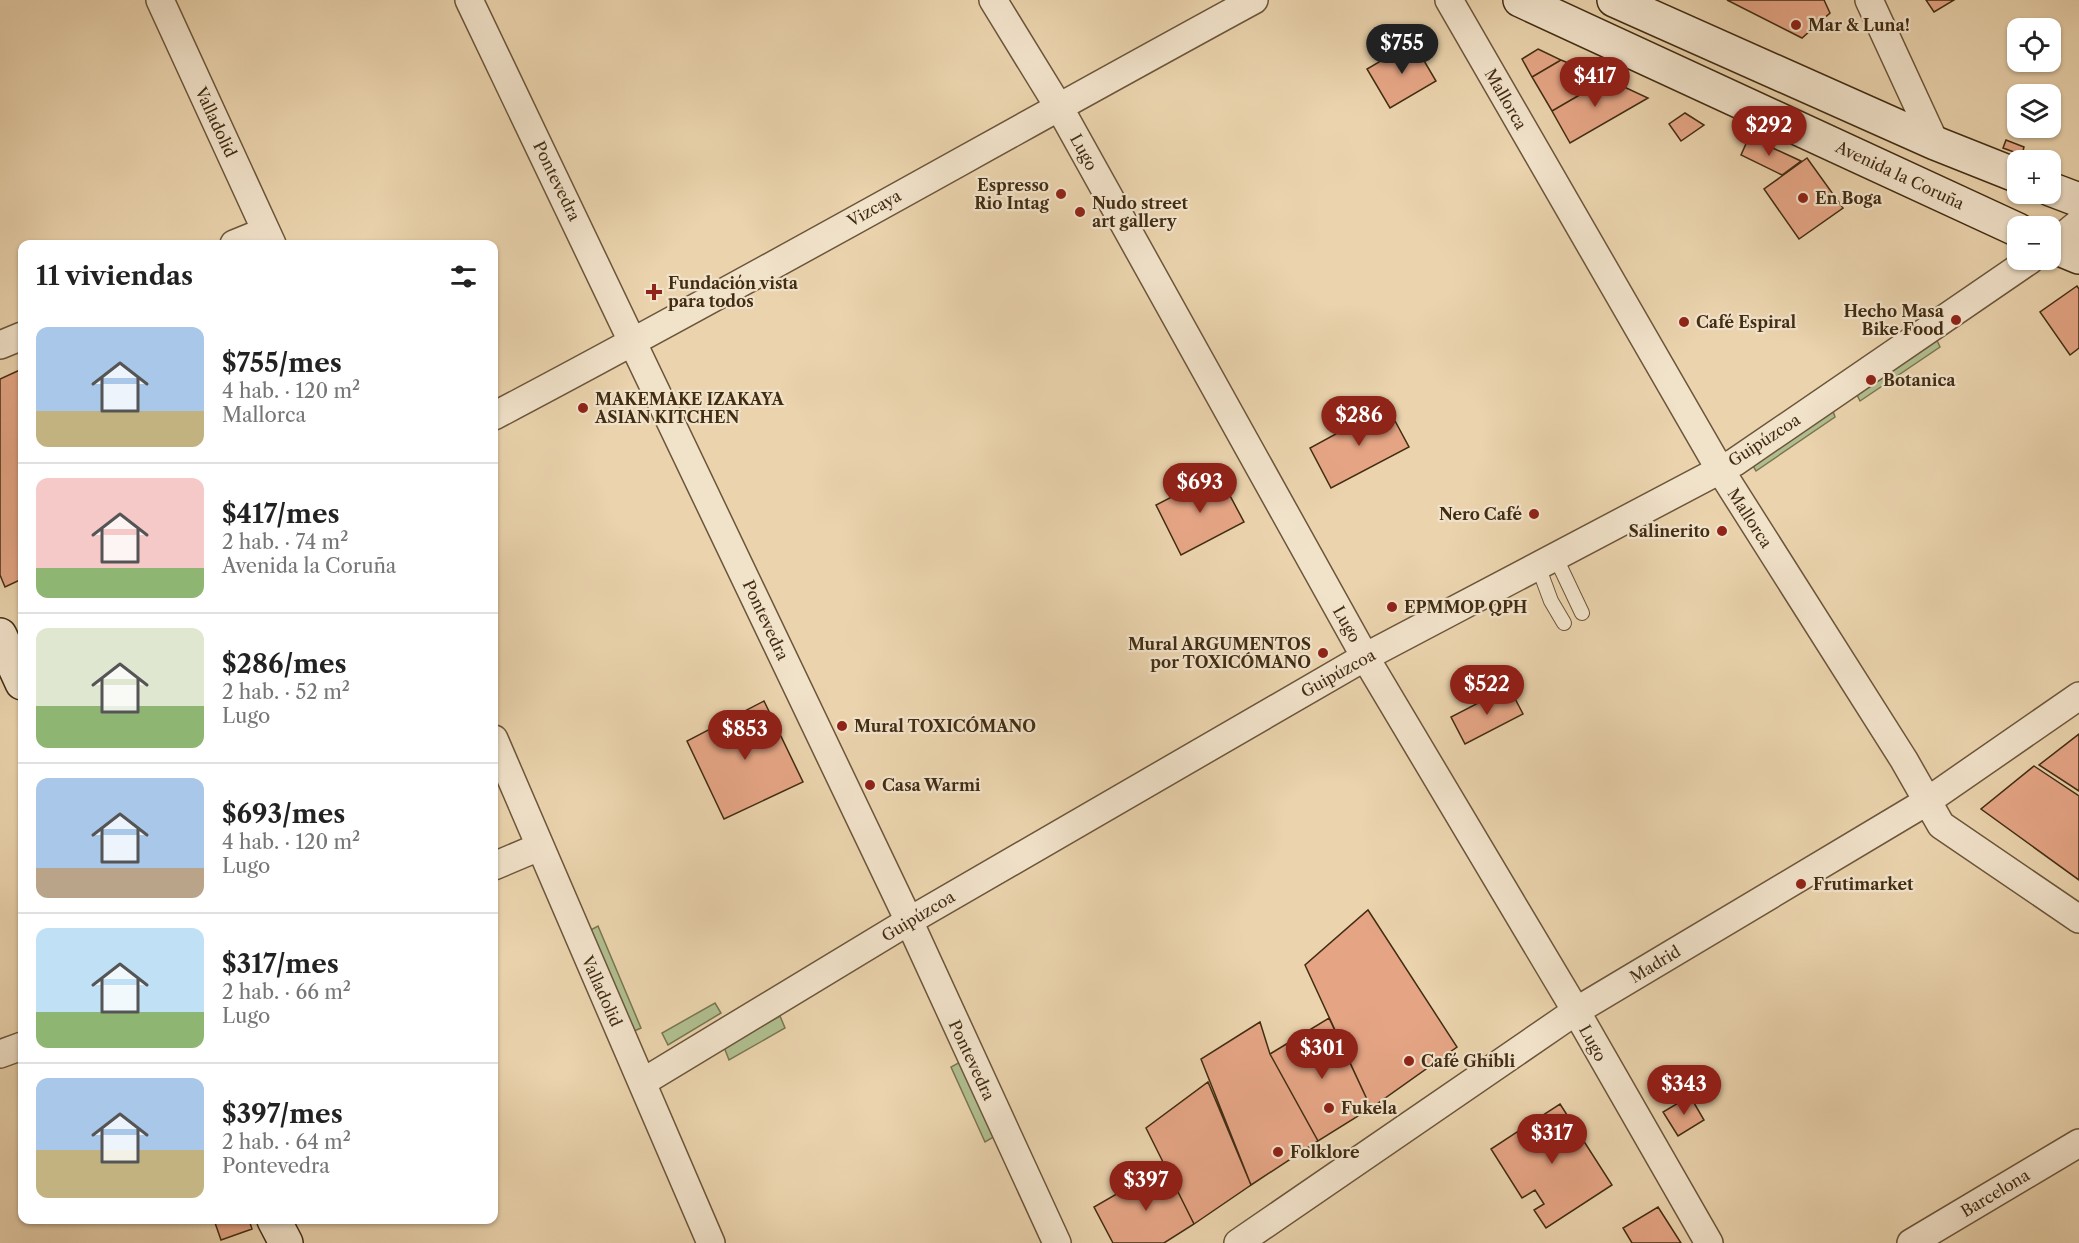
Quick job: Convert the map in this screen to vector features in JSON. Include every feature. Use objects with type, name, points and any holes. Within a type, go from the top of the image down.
[{"type":"main road","name":"Avenida la Coruña","points":[[1520,0],[2007,225]]},
{"type":"main road","points":[[1614,0],[2007,171]]},
{"type":"main road","points":[[2061,193],[2079,200]]},
{"type":"main road","points":[[0,634],[18,674]]},
{"type":"main road","points":[[276,1224],[286,1243]]},
{"type":"street","name":"Valladolid","points":[[160,0],[269,238]]},
{"type":"street","name":"Pontevedra","points":[[470,0],[909,921],[1056,1243]]},
{"type":"street","name":"Lugo","points":[[993,0],[1058,107],[1365,657],[1576,1011],[1709,1243]]},
{"type":"street","name":"Vizcaya","points":[[498,414],[1254,0]]},
{"type":"street","name":"Mallorca","points":[[1449,0],[1719,468],[1904,760],[1941,825],[2079,919]]},
{"type":"street","points":[[1869,0],[1935,142]]},
{"type":"street","name":"Guipúzcoa","points":[[2061,241],[2079,222]]},
{"type":"street","name":"Guipúzcoa","points":[[643,1082],[909,921],[1365,657],[1719,468],[1735,462],[2023,270]]},
{"type":"street","points":[[0,345],[18,338]]},
{"type":"street","name":"Madrid","points":[[1238,1243],[1576,1011],[1926,802],[2079,696]]},
{"type":"street","name":"Valladolid","points":[[498,749],[711,1243]]},
{"type":"street","points":[[498,864],[539,847]]},
{"type":"street","points":[[0,1054],[18,1047]]},
{"type":"street","name":"Barcelona","points":[[1911,1243],[2079,1143]]},
{"type":"lane","points":[[1547,561],[1582,613]]},
{"type":"lane","points":[[1547,561],[1551,601],[1564,623]]},
{"type":"green space","points":[[1935,336],[1940,347],[1860,401],[1855,391]]},
{"type":"green space","points":[[1831,405],[1835,417],[1756,471],[1750,461]]},
{"type":"green space","points":[[598,926],[641,1028],[632,1032],[587,932]]},
{"type":"green space","points":[[715,1003],[721,1013],[668,1045],[662,1033]]},
{"type":"green space","points":[[780,1016],[785,1028],[729,1060],[724,1047]]},
{"type":"green space","points":[[962,1061],[997,1135],[985,1142],[951,1067]]},
{"type":"building","name":"Mar & Luna!","points":[[1727,0],[1824,0],[1830,13],[1802,38]]},
{"type":"building","points":[[1926,0],[1954,0],[1934,12]]},
{"type":"building","points":[[1413,42],[1436,81],[1390,108],[1367,69]]},
{"type":"building","points":[[1538,49],[1561,60],[1532,77],[1522,59]]},
{"type":"building","points":[[1561,60],[1607,79],[1552,111],[1532,77]]},
{"type":"building","points":[[1607,79],[1648,98],[1570,143],[1552,111]]},
{"type":"building","points":[[1685,113],[1704,125],[1681,141],[1669,124]]},
{"type":"building","points":[[1749,137],[1801,161],[1782,175],[1741,155]]},
{"type":"building","points":[[2006,140],[2024,147],[2023,150],[2003,148]]},
{"type":"building","name":"En Boga","points":[[1807,158],[1843,208],[1799,239],[1764,189]]},
{"type":"building","points":[[2077,286],[2079,289],[2079,348],[2070,355],[2040,312]]},
{"type":"building","points":[[18,371],[18,581],[5,587],[0,575],[0,379]]},
{"type":"building","points":[[1387,406],[1409,447],[1331,488],[1310,448]]},
{"type":"building","points":[[1218,473],[1244,522],[1181,555],[1156,505]]},
{"type":"building","points":[[1509,687],[1523,714],[1465,744],[1451,717]]},
{"type":"building","points":[[764,701],[803,782],[724,819],[687,741]]},
{"type":"building","points":[[2079,734],[2079,791],[2039,765]]},
{"type":"building","points":[[2034,766],[2079,796],[2079,880],[1981,809]]},
{"type":"building","points":[[1368,910],[1457,1047],[1371,1108],[1305,965]]},
{"type":"building","points":[[1329,1018],[1371,1108],[1318,1141],[1270,1054]]},
{"type":"building","points":[[1260,1022],[1270,1054],[1318,1141],[1251,1185],[1201,1059]]},
{"type":"building","points":[[1208,1082],[1251,1185],[1194,1224],[1146,1128]]},
{"type":"building","points":[[1690,1096],[1704,1120],[1678,1136],[1663,1112]]},
{"type":"building","points":[[1560,1104],[1612,1185],[1546,1228],[1534,1210],[1544,1204],[1535,1190],[1522,1198],[1491,1149]]},
{"type":"building","points":[[1165,1166],[1194,1224],[1164,1243],[1113,1243],[1094,1207]]},
{"type":"building","points":[[1658,1207],[1681,1243],[1632,1243],[1623,1228]]},
{"type":"building","points":[[215,1224],[250,1224],[252,1229],[221,1240]]},
{"type":"place","name":"Mar & Luna!","points":[[1796,25]]},
{"type":"place","name":"Espresso Rio Intag","points":[[1061,194]]},
{"type":"place","name":"En Boga","points":[[1803,198]]},
{"type":"place","name":"Nudo street art gallery","points":[[1080,212]]},
{"type":"place","name":"Fundación vista para todos","points":[[654,292]]},
{"type":"place","name":"Hecho Masa Bike Food","points":[[1956,320]]},
{"type":"place","name":"Café Espiral","points":[[1684,322]]},
{"type":"place","name":"Botanica","points":[[1871,380]]},
{"type":"place","name":"MAKEMAKE IZAKAYA ASIAN KITCHEN","points":[[583,408]]},
{"type":"place","name":"Nero Café","points":[[1534,514]]},
{"type":"place","name":"Salinerito","points":[[1722,531]]},
{"type":"place","name":"EPMMOP QPH","points":[[1392,607]]},
{"type":"place","name":"Mural ARGUMENTOS por TOXICÓMANO","points":[[1323,653]]},
{"type":"place","name":"Mural TOXICÓMANO","points":[[842,726]]},
{"type":"place","name":"Casa Warmi","points":[[870,785]]},
{"type":"place","name":"Frutimarket","points":[[1801,884]]},
{"type":"place","name":"Café Ghibli","points":[[1409,1061]]},
{"type":"place","name":"Fukela","points":[[1329,1108]]},
{"type":"place","name":"Folklore","points":[[1278,1152]]}]
